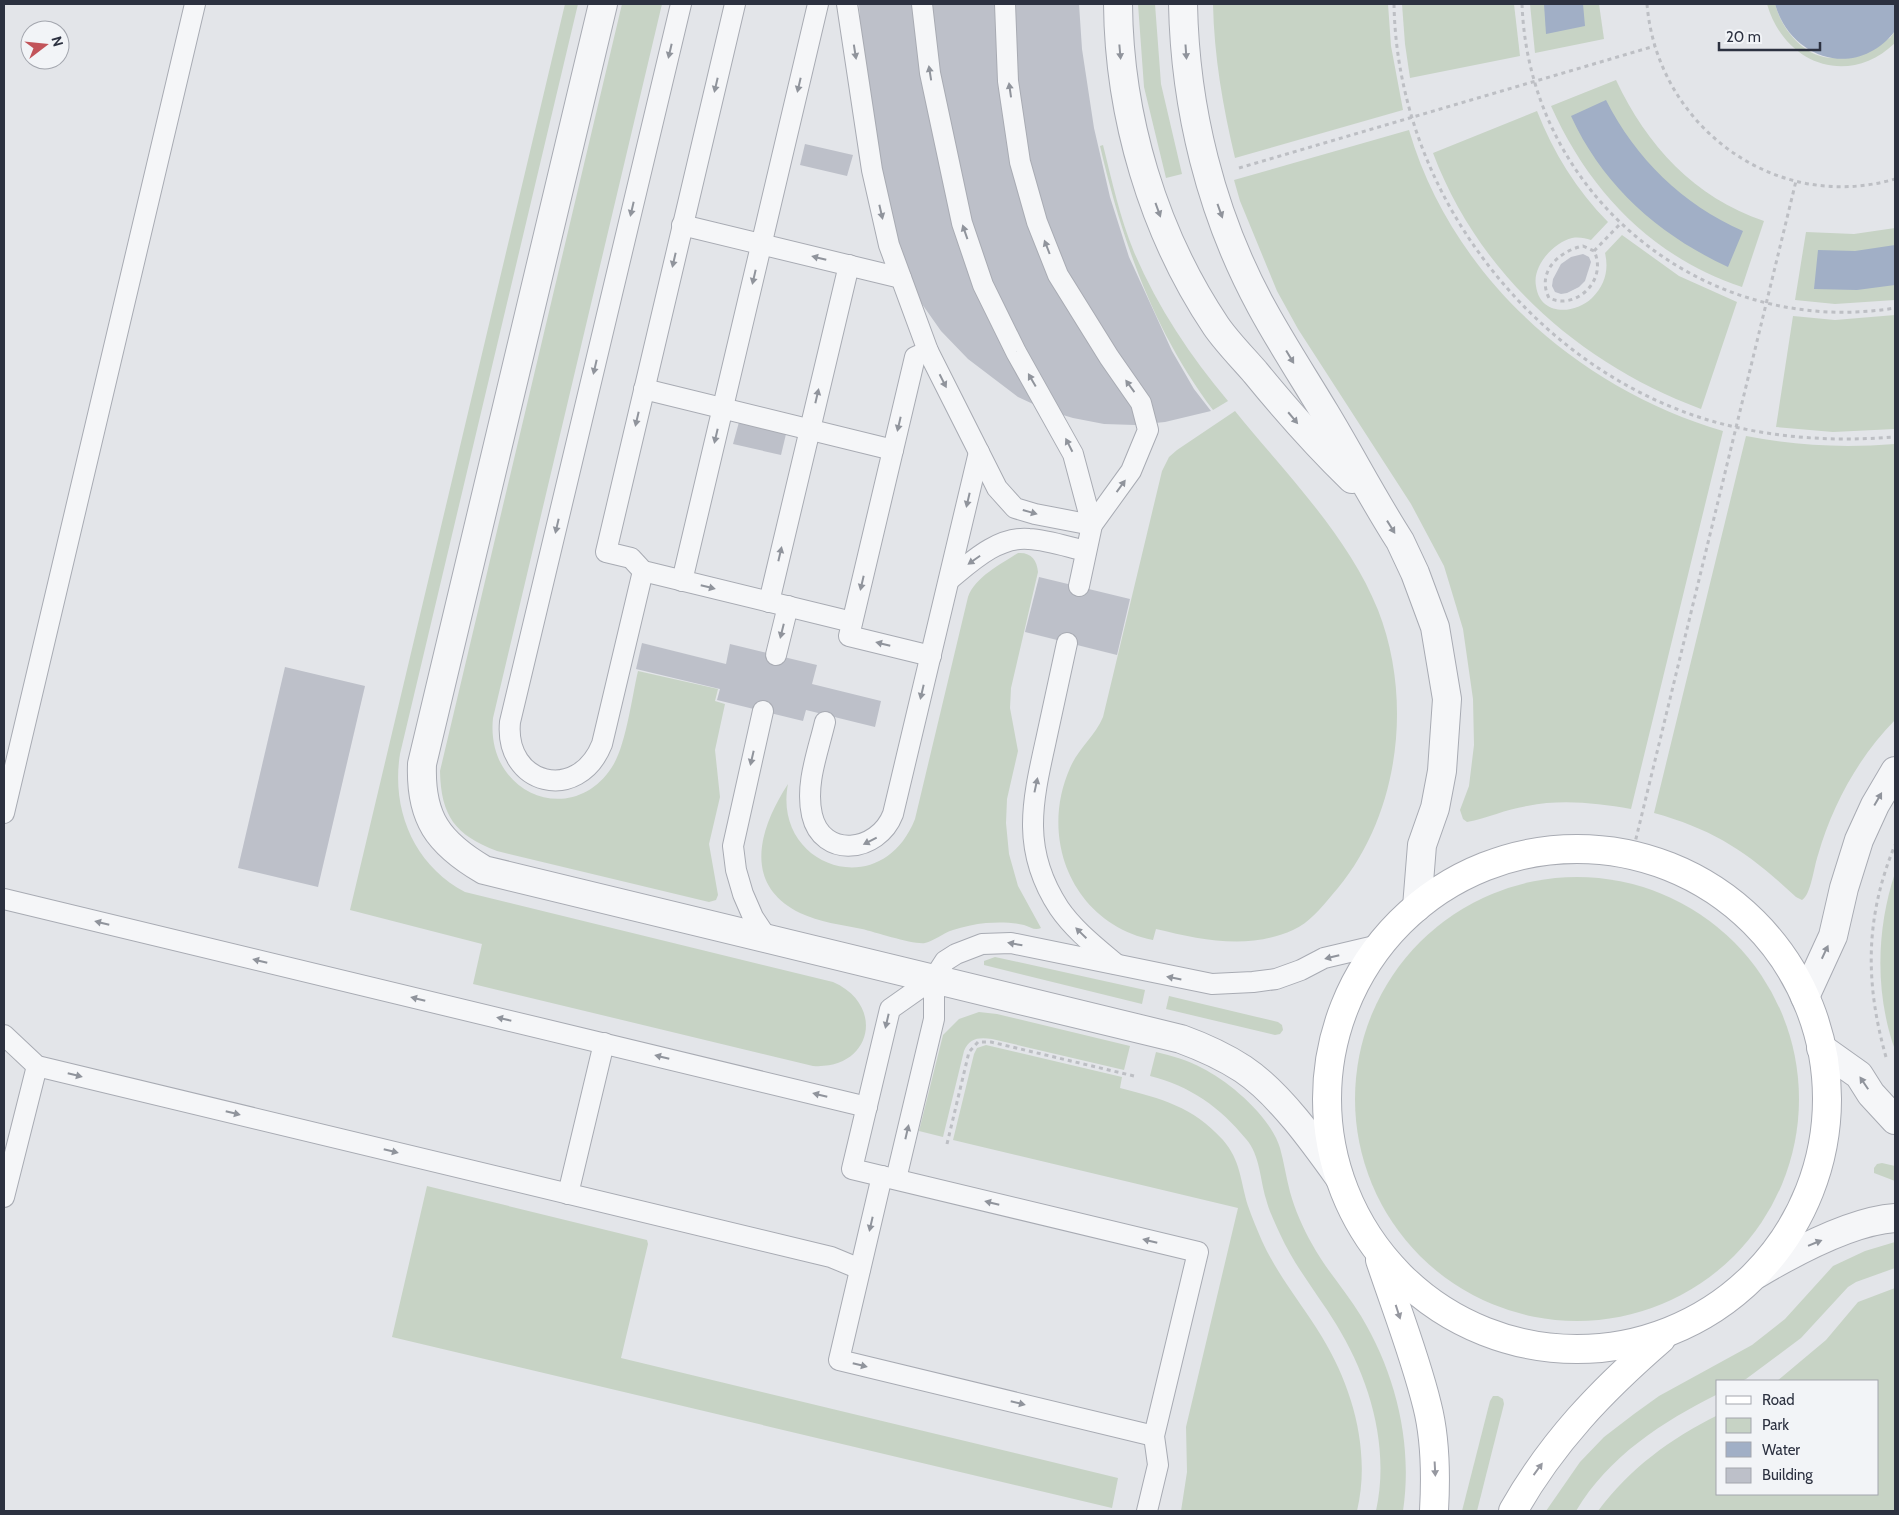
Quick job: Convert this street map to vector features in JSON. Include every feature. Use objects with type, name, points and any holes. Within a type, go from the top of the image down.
[{"type":"street","points":[[602,4],[422,764],[421,783],[425,805],[435,827],[447,845],[484,870],[1145,1028],[1213,1051],[1244,1070],[1280,1103],[1312,1140],[1339,1177]]},
{"type":"street","points":[[1118,4],[1123,79],[1134,134],[1147,182],[1166,232],[1191,284],[1217,327],[1311,440],[1372,497]]},
{"type":"street","points":[[1183,4],[1189,87],[1196,126],[1209,176],[1229,235],[1260,304],[1372,497],[1400,541],[1426,599],[1435,627],[1447,699],[1442,772],[1435,808],[1422,845],[1417,907]]},
{"type":"street","points":[[1805,997],[1833,936],[1844,888],[1860,840],[1875,806],[1895,771]]},
{"type":"street","points":[[1757,1274],[1790,1231],[1806,1199],[1821,1156],[1827,1102],[1821,1048],[1805,997],[1777,950],[1740,910],[1696,879],[1672,867],[1632,855],[1593,849],[1566,849],[1512,857],[1462,877],[1417,907],[1379,945],[1351,992],[1341,1016],[1332,1052],[1327,1096],[1328,1124],[1339,1177],[1349,1202],[1377,1249],[1400,1276],[1435,1306],[1458,1320],[1508,1340],[1534,1347],[1588,1350],[1615,1348],[1667,1334],[1715,1309],[1757,1274],[1806,1246],[1842,1232],[1895,1218]]},
{"type":"street","points":[[1821,1048],[1859,1075],[1871,1094],[1895,1120]]},
{"type":"street","points":[[1377,1249],[1428,1406],[1436,1478],[1434,1511]]},
{"type":"street","points":[[1513,1511],[1533,1475],[1562,1437],[1612,1382],[1667,1334]]},
{"type":"lane","points":[[4,813],[195,4]]},
{"type":"lane","points":[[644,571],[602,744],[597,757],[589,768],[566,780],[552,780],[539,777],[527,770],[512,749],[509,736],[510,722],[681,4]]},
{"type":"lane","points":[[735,4],[606,552],[631,558],[644,571],[852,622]]},
{"type":"lane","points":[[682,581],[818,4]]},
{"type":"lane","points":[[847,4],[872,170],[889,245],[928,351],[997,488],[1015,508],[1035,514],[1092,525]]},
{"type":"lane","points":[[922,4],[930,73],[962,223],[984,285],[1016,352],[1073,454],[1092,525]]},
{"type":"lane","points":[[1005,4],[1008,82],[1020,162],[1037,222],[1058,276],[1108,357],[1141,402],[1148,430],[1131,471],[1092,525],[1079,586]]},
{"type":"lane","points":[[682,225],[901,278]]},
{"type":"lane","points":[[769,602],[848,265]]},
{"type":"lane","points":[[928,351],[915,357],[849,636],[931,656]]},
{"type":"lane","points":[[644,389],[893,450]]},
{"type":"lane","points":[[825,722],[808,793],[813,818],[826,837],[848,846],[860,846],[881,834],[893,814],[979,452]]},
{"type":"lane","points":[[949,580],[988,550],[1017,539],[1030,539],[1086,551]]},
{"type":"lane","points":[[776,655],[788,606]]},
{"type":"lane","points":[[1067,643],[1033,799],[1034,847],[1047,887],[1059,909],[1075,928],[1117,966]]},
{"type":"lane","points":[[763,711],[733,846],[736,870],[743,894],[752,917],[767,938]]},
{"type":"lane","points":[[4,899],[867,1107]]},
{"type":"lane","points":[[1147,1511],[1158,1465],[1154,1436],[1198,1252],[852,1169],[890,1009],[934,978],[945,961],[956,954],[982,944],[1011,943],[1212,984],[1276,979],[1301,970],[1324,958],[1379,945]]},
{"type":"lane","points":[[934,978],[934,1019],[889,1178],[860,1269],[839,1360],[1154,1436]]},
{"type":"lane","points":[[4,1035],[37,1066],[831,1257],[860,1269]]},
{"type":"lane","points":[[568,1194],[604,1043]]},
{"type":"lane","points":[[4,1197],[37,1066]]},
{"type":"path","points":[[1394,4],[1402,77],[1412,118],[1430,169],[1460,226],[1497,278],[1542,324],[1592,364],[1626,384],[1677,408],[1736,427],[1808,439],[1833,440],[1895,437]]},
{"type":"path","points":[[1522,4],[1526,45],[1534,82],[1548,118],[1569,159],[1595,196],[1621,223],[1663,258],[1724,290],[1766,303],[1812,311],[1835,312],[1895,308]]},
{"type":"path","points":[[1647,4],[1655,46],[1676,93],[1692,116],[1711,136],[1733,153],[1757,167],[1796,181],[1838,186],[1865,185],[1895,179]]},
{"type":"path","points":[[1232,170],[1655,46]]},
{"type":"path","points":[[1632,855],[1796,181]]},
{"type":"path","points":[[1594,251],[1621,223]]},
{"type":"path","points":[[1583,246],[1594,251],[1599,262],[1598,271],[1588,290],[1569,300],[1560,302],[1549,298],[1544,286],[1556,259],[1574,248],[1583,246]]},
{"type":"path","points":[[1890,1064],[1876,1018],[1870,958],[1877,900],[1895,845]]},
{"type":"path","points":[[947,1144],[969,1052],[978,1042],[992,1042],[1134,1076]]},
{"type":"green space","points":[[565,4],[578,4],[400,754],[398,775],[403,815],[410,834],[432,867],[447,881],[465,892],[833,982],[850,992],[861,1005],[866,1020],[865,1034],[859,1047],[848,1058],[833,1064],[813,1066],[473,984],[482,944],[350,910]]},
{"type":"green space","points":[[622,4],[662,4],[493,718],[494,744],[503,766],[517,783],[534,794],[555,799],[575,796],[595,786],[612,767],[617,758],[625,734],[638,671],[718,689],[715,701],[725,704],[715,750],[720,797],[709,844],[718,895],[716,900],[709,902],[497,851],[483,845],[461,831],[453,822],[447,812],[441,787],[440,771]]},
{"type":"green space","points":[[1138,4],[1155,4],[1161,84],[1182,174],[1166,178],[1144,87]]},
{"type":"green space","points":[[1213,4],[1388,4],[1391,46],[1403,110],[1235,158],[1220,81],[1215,43]]},
{"type":"green space","points":[[1402,4],[1514,4],[1520,56],[1410,78]]},
{"type":"green space","points":[[1530,4],[1599,4],[1604,39],[1535,53]]},
{"type":"green space","points":[[1767,4],[1775,4],[1778,14],[1789,33],[1796,41],[1814,54],[1824,57],[1840,57],[1890,38],[1895,31],[1895,43],[1877,57],[1858,64],[1838,66],[1820,63],[1803,55],[1788,42],[1775,25]]},
{"type":"green space","points":[[1616,80],[1642,126],[1675,166],[1716,198],[1739,211],[1764,221],[1742,287],[1710,274],[1680,258],[1652,239],[1604,193],[1566,137],[1551,106]]},
{"type":"green space","points":[[1537,111],[1558,156],[1576,184],[1608,222],[1591,240],[1572,238],[1565,240],[1546,256],[1537,271],[1536,286],[1539,296],[1544,303],[1559,310],[1576,308],[1585,304],[1603,283],[1606,271],[1605,253],[1622,235],[1679,276],[1737,302],[1701,409],[1657,390],[1615,367],[1575,340],[1539,310],[1506,276],[1477,238],[1453,197],[1433,153]]},
{"type":"green space","points":[[1409,130],[1429,183],[1456,233],[1489,279],[1528,320],[1572,356],[1619,387],[1670,412],[1723,431],[1631,809],[1566,802],[1520,807],[1467,822],[1463,819],[1460,810],[1469,786],[1474,745],[1473,699],[1463,629],[1444,566],[1411,504],[1298,329],[1277,291],[1240,201],[1234,180]]},
{"type":"green space","points":[[1103,145],[1125,226],[1143,272],[1175,330],[1228,401],[1213,410],[1192,380],[1174,349],[1157,317],[1143,284],[1119,216],[1100,146]]},
{"type":"green space","points":[[1895,228],[1895,300],[1835,304],[1795,300],[1806,232],[1854,234]]},
{"type":"green space","points":[[1895,315],[1895,429],[1833,432],[1776,427],[1793,316],[1835,320]]},
{"type":"green space","points":[[1235,411],[1333,530],[1365,582],[1378,610],[1389,646],[1395,683],[1397,721],[1394,759],[1385,796],[1373,832],[1355,865],[1324,905],[1304,923],[1293,930],[1259,940],[1225,941],[1190,937],[1156,929],[1153,940],[1125,931],[1102,916],[1084,898],[1070,875],[1061,850],[1058,823],[1061,795],[1073,761],[1096,730],[1103,717],[1162,471],[1169,457],[1177,450]]},
{"type":"green space","points":[[1746,436],[1820,445],[1858,446],[1895,444],[1895,720],[1870,749],[1839,800],[1824,837],[1808,892],[1802,900],[1731,845],[1696,827],[1654,813]]},
{"type":"green space","points":[[1018,553],[1030,555],[1036,564],[1038,572],[1011,688],[1010,708],[1018,751],[1007,799],[1006,823],[1009,854],[1018,886],[1041,928],[1035,929],[1009,923],[982,923],[953,930],[928,942],[920,943],[823,921],[800,913],[781,901],[769,887],[763,871],[761,854],[770,818],[788,784],[787,813],[796,836],[812,854],[833,864],[856,867],[879,861],[899,846],[915,819],[968,597],[971,590],[982,577]]},
{"type":"green space","points":[[1895,873],[1895,1050],[1888,1029],[1884,1007],[1880,962],[1884,917]]},
{"type":"green space","points":[[1577,877],[1599,878],[1620,882],[1662,894],[1700,915],[1734,942],[1761,976],[1782,1014],[1794,1056],[1798,1077],[1798,1121],[1794,1142],[1782,1184],[1761,1222],[1734,1256],[1700,1283],[1662,1304],[1620,1316],[1599,1320],[1577,1321],[1555,1320],[1534,1316],[1492,1304],[1454,1283],[1420,1256],[1393,1222],[1372,1184],[1360,1142],[1356,1121],[1355,1099],[1356,1077],[1360,1056],[1372,1014],[1393,976],[1420,942],[1454,915],[1492,894],[1534,882],[1555,878]]},
{"type":"green space","points":[[995,957],[1145,990],[1142,1004],[984,965],[984,961]]},
{"type":"green space","points":[[1169,996],[1278,1022],[1282,1025],[1283,1030],[1280,1034],[1275,1035],[1166,1009]]},
{"type":"green space","points":[[979,1012],[997,1014],[1130,1046],[1124,1070],[992,1039],[975,1039],[969,1043],[964,1051],[943,1137],[919,1131],[943,1035],[959,1019]]},
{"type":"green space","points":[[986,1045],[1122,1077],[1120,1088],[1176,1105],[1200,1119],[1223,1140],[1237,1163],[1248,1206],[1268,1254],[1322,1337],[1343,1377],[1356,1421],[1360,1443],[1361,1489],[1357,1511],[1181,1511],[1187,1472],[1186,1427],[1238,1208],[953,1140],[974,1054],[977,1048]]},
{"type":"green space","points":[[1156,1052],[1191,1063],[1225,1082],[1259,1113],[1275,1136],[1280,1148],[1292,1199],[1302,1225],[1318,1254],[1361,1316],[1384,1362],[1399,1410],[1403,1435],[1406,1460],[1406,1486],[1403,1511],[1376,1511],[1380,1487],[1380,1463],[1374,1414],[1367,1390],[1359,1367],[1348,1345],[1292,1258],[1280,1234],[1267,1203],[1257,1160],[1251,1145],[1226,1117],[1203,1099],[1165,1080],[1150,1076]]},
{"type":"green space","points":[[1882,1163],[1895,1166],[1895,1181],[1874,1173],[1874,1168],[1877,1164]]},
{"type":"green space","points":[[427,1186],[647,1240],[648,1244],[621,1358],[1118,1478],[1112,1508],[392,1337]]},
{"type":"green space","points":[[1895,1242],[1895,1268],[1856,1282],[1848,1287],[1801,1338],[1746,1379],[1716,1380],[1716,1395],[1677,1416],[1638,1442],[1604,1473],[1576,1511],[1546,1511],[1580,1462],[1604,1437],[1659,1396],[1752,1345],[1785,1319],[1833,1266],[1865,1251]]},
{"type":"green space","points":[[1895,1288],[1895,1511],[1598,1511],[1637,1468],[1667,1445],[1716,1416],[1716,1495],[1879,1495],[1879,1380],[1778,1380],[1826,1340],[1858,1302]]},
{"type":"green space","points":[[1493,1396],[1503,1399],[1504,1404],[1477,1511],[1462,1511],[1490,1401]]},
{"type":"water","points":[[1544,4],[1583,4],[1585,26],[1546,34]]},
{"type":"water","points":[[1775,4],[1895,4],[1895,31],[1880,46],[1862,55],[1845,59],[1827,57],[1810,50],[1795,39],[1783,23]]},
{"type":"water","points":[[1606,100],[1631,142],[1663,178],[1700,207],[1743,231],[1728,267],[1679,240],[1656,224],[1636,206],[1599,165],[1571,116]]},
{"type":"water","points":[[1895,245],[1895,285],[1857,290],[1814,289],[1818,250],[1855,251]]},
{"type":"building","points":[[859,4],[1079,4],[1082,49],[1094,128],[1110,197],[1129,257],[1172,351],[1194,389],[1211,411],[1165,422],[1135,425],[1104,424],[1046,410],[1018,397],[968,359],[941,331],[922,304],[896,246],[863,72]]},
{"type":"building","points":[[805,144],[853,155],[847,176],[800,165]]},
{"type":"building","points":[[1583,254],[1589,257],[1591,262],[1585,281],[1579,287],[1567,293],[1555,292],[1552,286],[1553,279],[1561,264],[1571,257]]},
{"type":"building","points":[[739,422],[786,434],[781,455],[733,444]]},
{"type":"building","points":[[1039,577],[1130,599],[1117,655],[1025,632]]},
{"type":"building","points":[[642,643],[726,664],[730,644],[817,665],[812,684],[881,701],[875,727],[806,710],[803,721],[717,700],[720,689],[636,669]]},
{"type":"building","points":[[285,667],[365,686],[318,887],[238,868]]}]
